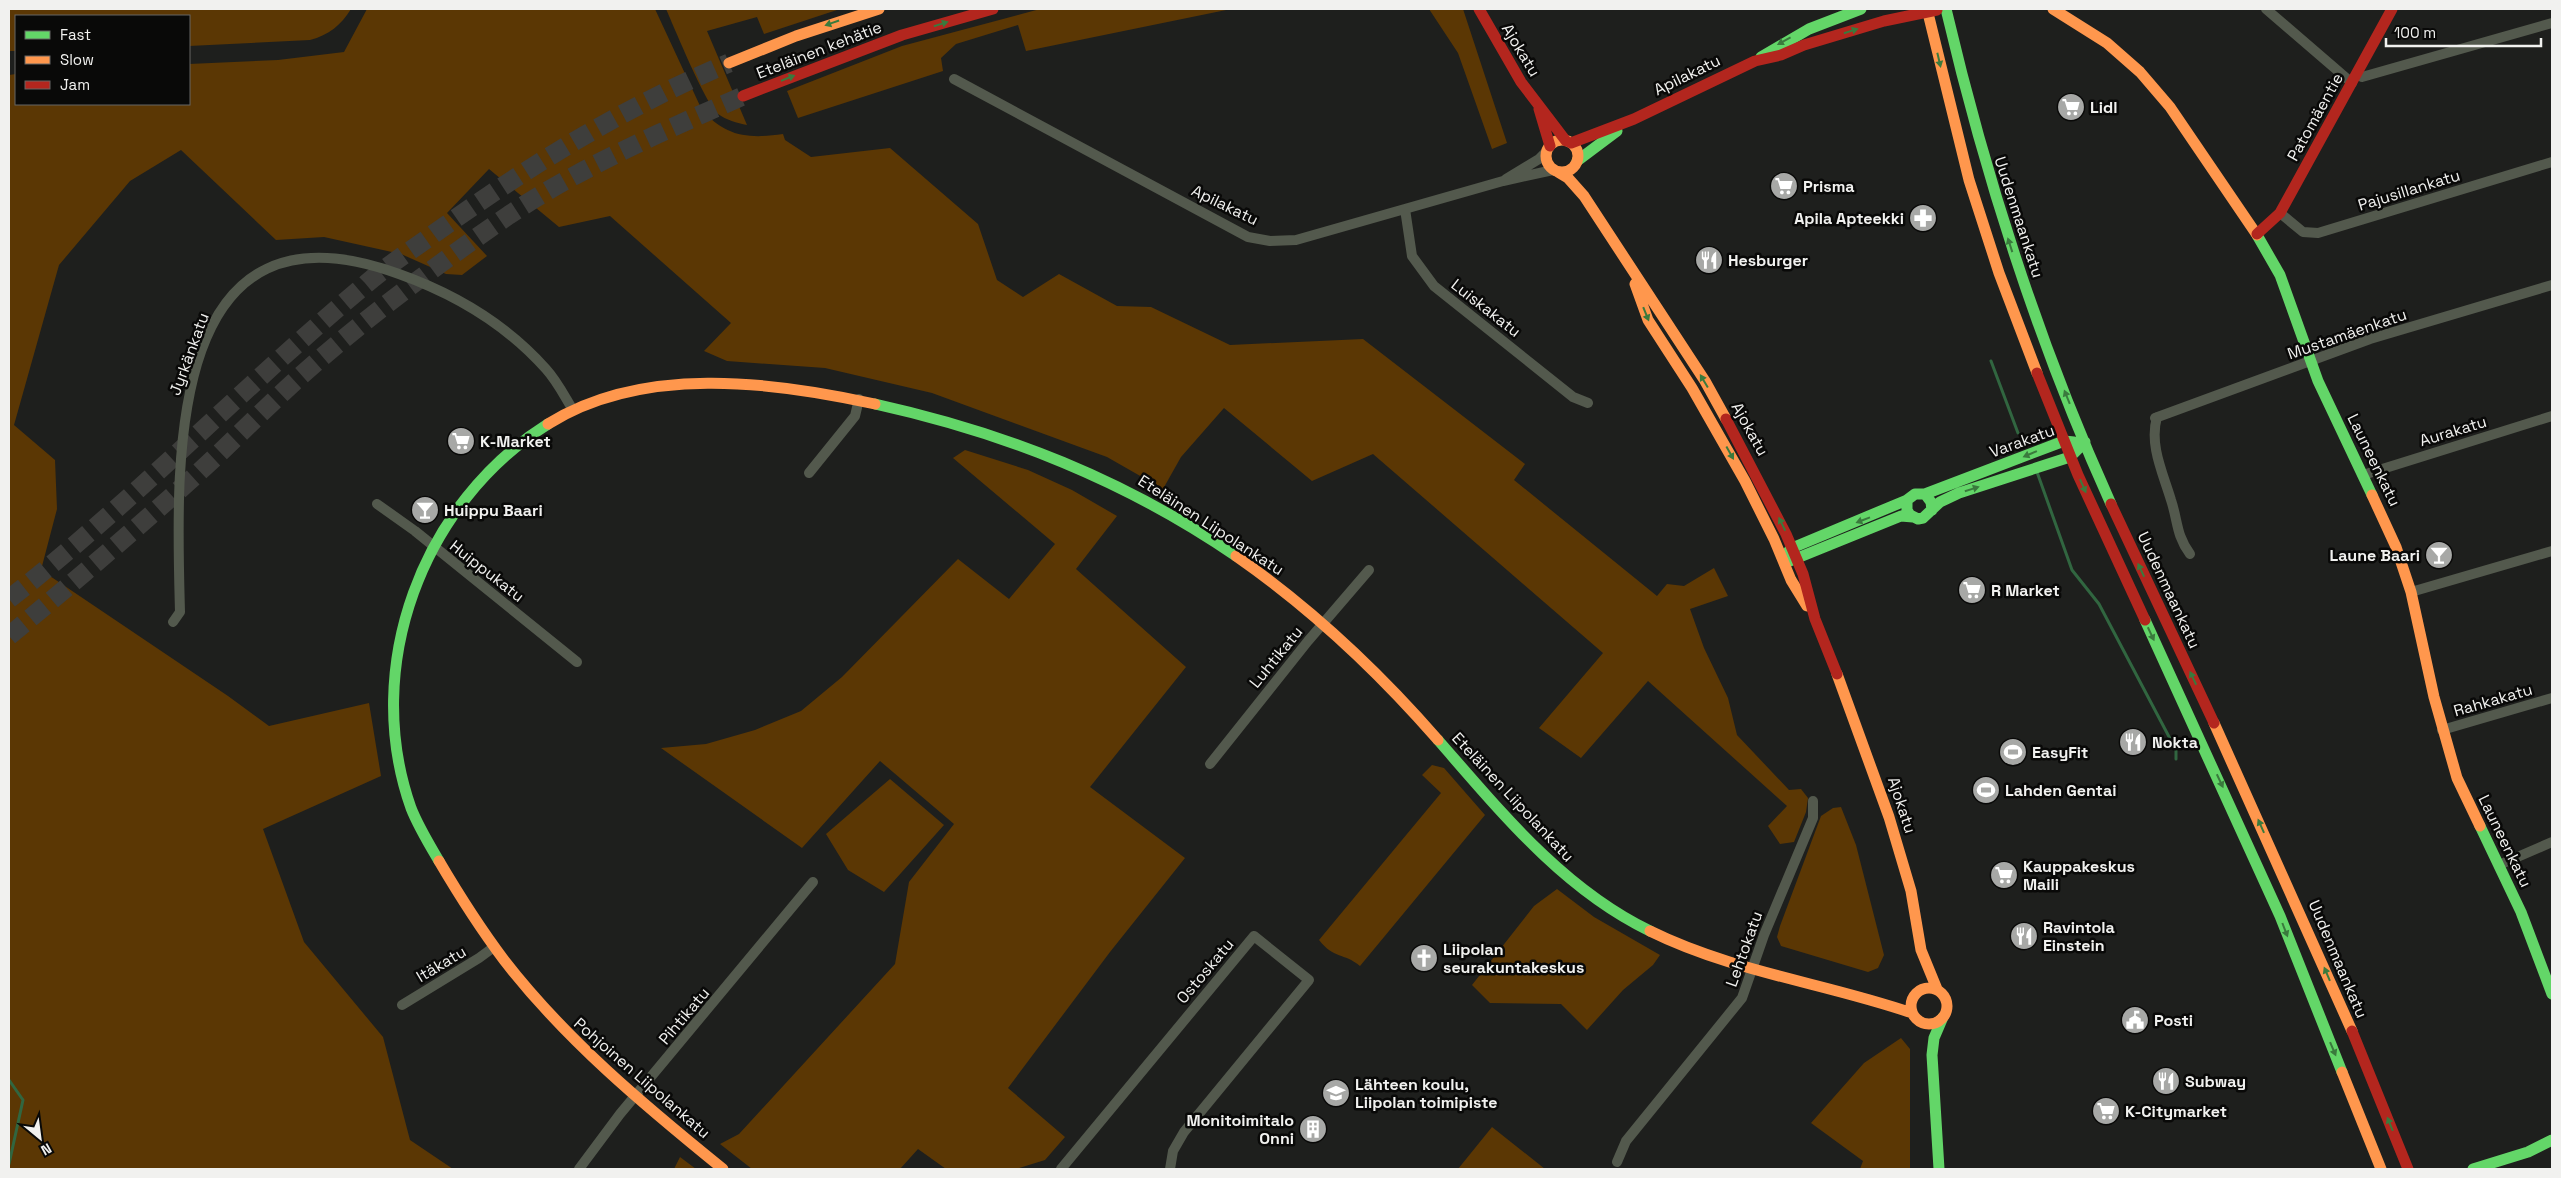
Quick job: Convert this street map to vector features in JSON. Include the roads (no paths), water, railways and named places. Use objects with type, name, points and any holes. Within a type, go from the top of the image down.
[{"type":"main road","name":"Eteläinen kehätie","points":[[729,63],[796,36],[879,9]]},
{"type":"main road","name":"Eteläinen kehätie","points":[[743,96],[902,35],[993,9]]},
{"type":"main road","name":"Ajokatu","points":[[1478,9],[1512,68],[1538,106],[1554,122],[1568,142]]},
{"type":"main road","name":"Apilakatu","points":[[1754,62],[1781,42],[1826,20],[1861,9]]},
{"type":"main road","name":"Apilakatu","points":[[1568,142],[1634,119],[1754,62],[1884,21],[1927,11],[1945,9]]},
{"type":"main road","name":"Uudenmaankatu","points":[[1945,9],[1978,141],[1999,211],[2023,281],[2085,442],[2142,571],[2287,883],[2368,1068],[2408,1169]]},
{"type":"main road","name":"Launeenkatu","points":[[2053,9],[2107,43],[2140,72],[2170,107],[2258,234],[2280,275],[2328,404],[2396,547],[2411,592],[2442,730],[2457,778],[2521,912],[2552,994]]},
{"type":"main road","name":"Patomäentie","points":[[2258,234],[2280,213],[2392,9]]},
{"type":"main road","points":[[1927,11],[1953,122],[1974,197],[2013,312],[2070,457],[2258,864],[2381,1169]]},
{"type":"main road","name":"Ajokatu","points":[[1538,106],[1548,149]]},
{"type":"main road","name":"Apilakatu","points":[[1575,164],[1634,119]]},
{"type":"main road","points":[[1558,141],[1568,142],[1576,148],[1575,164],[1566,172],[1555,171],[1547,162],[1548,149],[1558,141]]},
{"type":"main road","name":"Ajokatu","points":[[1575,164],[1584,196]]},
{"type":"main road","name":"Ajokatu","points":[[1555,171],[1568,178],[1584,196],[1705,381],[1757,476],[1792,548],[1815,619],[1851,710],[1889,817],[1911,890],[1921,950],[1937,989]]},
{"type":"main road","name":"Ajokatu","points":[[1630,268],[1648,320],[1727,447],[1791,580],[1815,619]]},
{"type":"main road","name":"Eteläinen Liipolankatu","points":[[433,547],[466,499],[524,443],[573,410],[636,392],[676,385],[720,382],[859,400],[966,426],[1019,443],[1112,482],[1152,502],[1252,566],[1323,623],[1370,667],[1528,840],[1580,888],[1604,906],[1659,937],[1710,957],[1752,970],[1871,1000],[1916,1018]]},
{"type":"main road","name":"Varakatu","points":[[1925,494],[2064,441],[2085,442]]},
{"type":"main road","name":"Varakatu","points":[[1932,510],[1940,502],[1959,493],[2070,457],[2085,442]]},
{"type":"main road","points":[[1915,494],[1925,494],[1931,502],[1932,510],[1923,518],[1901,516],[1797,559],[1783,560],[1792,548],[1908,500],[1915,494]]},
{"type":"main road","points":[[1908,500],[1907,510],[1913,518]]},
{"type":"main road","name":"Pohjoinen Liipolankatu","points":[[433,547],[406,609],[395,664],[392,710],[399,768],[412,810],[458,895],[524,988],[556,1023],[635,1098],[724,1169]]},
{"type":"main road","name":"Ajokatu","points":[[1916,994],[1921,950]]},
{"type":"main road","points":[[1932,1055],[1911,1003],[1916,994],[1925,988],[1937,989],[1945,996],[1947,1002],[1934,1038],[1932,1055],[1939,1169]]},
{"type":"main road","name":"Eteläinen Liipolankatu","points":[[1871,1000],[1916,994]]},
{"type":"main road","points":[[1916,1018],[1933,1024],[1943,1017]]},
{"type":"main road","points":[[2473,1169],[2528,1152],[2552,1140]]},
{"type":"main road","points":[[2528,1152],[2552,1149]]},
{"type":"street","points":[[2266,9],[2354,78],[2552,23]]},
{"type":"street","name":"Apilakatu","points":[[954,79],[1248,237],[1270,241],[1296,240],[1504,181],[1555,171]]},
{"type":"street","name":"Apilakatu","points":[[1504,181],[1539,159],[1548,149]]},
{"type":"street","name":"Pajusillankatu","points":[[2280,213],[2303,232],[2318,234],[2552,162]]},
{"type":"street","name":"Luiskakatu","points":[[1405,209],[1412,256],[1434,286],[1573,397],[1588,402]]},
{"type":"street","name":"Jyrkänkatu","points":[[173,622],[180,612],[180,472],[186,404],[202,352],[217,316],[238,289],[260,271],[284,261],[300,258],[328,258],[383,268],[437,288],[464,302],[500,326],[526,348],[548,370],[573,410]]},
{"type":"street","name":"Mustamäenkatu","points":[[2190,554],[2181,542],[2172,502],[2156,452],[2154,429],[2156,417],[2370,339],[2552,286]]},
{"type":"street","points":[[809,473],[855,416],[859,400]]},
{"type":"street","name":"Aurakatu","points":[[2363,475],[2552,416]]},
{"type":"street","name":"Huippukatu","points":[[377,504],[577,662]]},
{"type":"street","points":[[2411,592],[2552,551]]},
{"type":"street","name":"Luhtikatu","points":[[1210,764],[1323,623],[1369,570]]},
{"type":"street","name":"Rahkakatu","points":[[2442,730],[2552,698]]},
{"type":"street","name":"Lehtokatu","points":[[1616,1162],[1626,1141],[1742,998],[1764,935],[1813,818],[1812,801]]},
{"type":"street","points":[[2499,865],[2552,842]]},
{"type":"street","name":"Pihtikatu","points":[[579,1169],[595,1145],[813,882]]},
{"type":"street","name":"Ostoskatu","points":[[1060,1169],[1254,936],[1309,980],[1184,1132],[1173,1151],[1170,1169]]},
{"type":"street","name":"Itäkatu","points":[[402,1005],[480,958],[494,947]]},
{"type":"waterway","points":[[1991,361],[2018,433]]},
{"type":"waterway","points":[[2037,472],[2072,570],[2099,604],[2176,750],[2176,759]]},
{"type":"waterway","points":[[9,1080],[23,1100],[9,1164]]},
{"type":"tunnel","points":[[9,599],[100,523],[276,362],[391,264],[505,185],[577,140],[652,99],[729,63]]},
{"type":"tunnel","points":[[9,636],[187,483],[319,359],[426,274],[509,215],[565,181],[653,136],[743,96]]},
{"type":"place","name":"Lidl","points":[[2071,107]]},
{"type":"place","name":"Prisma","points":[[1784,186]]},
{"type":"place","name":"Apila Apteekki","points":[[1923,218]]},
{"type":"place","name":"Hesburger","points":[[1709,260]]},
{"type":"place","name":"K-Market","points":[[461,441]]},
{"type":"place","name":"Huippu Baari","points":[[425,510]]},
{"type":"place","name":"Laune Baari","points":[[2439,555]]},
{"type":"place","name":"R Market","points":[[1972,590]]},
{"type":"place","name":"Nokta","points":[[2133,742]]},
{"type":"place","name":"EasyFit","points":[[2013,752]]},
{"type":"place","name":"Lahden Gentai","points":[[1986,790]]},
{"type":"place","name":"Kauppakeskus Maili","points":[[2004,875]]},
{"type":"place","name":"Ravintola Einstein","points":[[2024,936]]},
{"type":"place","name":"Liipolan seurakuntakeskus","points":[[1424,958]]},
{"type":"place","name":"Posti","points":[[2135,1020]]},
{"type":"place","name":"Subway","points":[[2166,1081]]},
{"type":"place","name":"Lähteen koulu, Liipolan toimipiste","points":[[1336,1093]]},
{"type":"place","name":"K-Citymarket","points":[[2106,1111]]},
{"type":"place","name":"Monitoimitalo Onni","points":[[1313,1129]]}]
